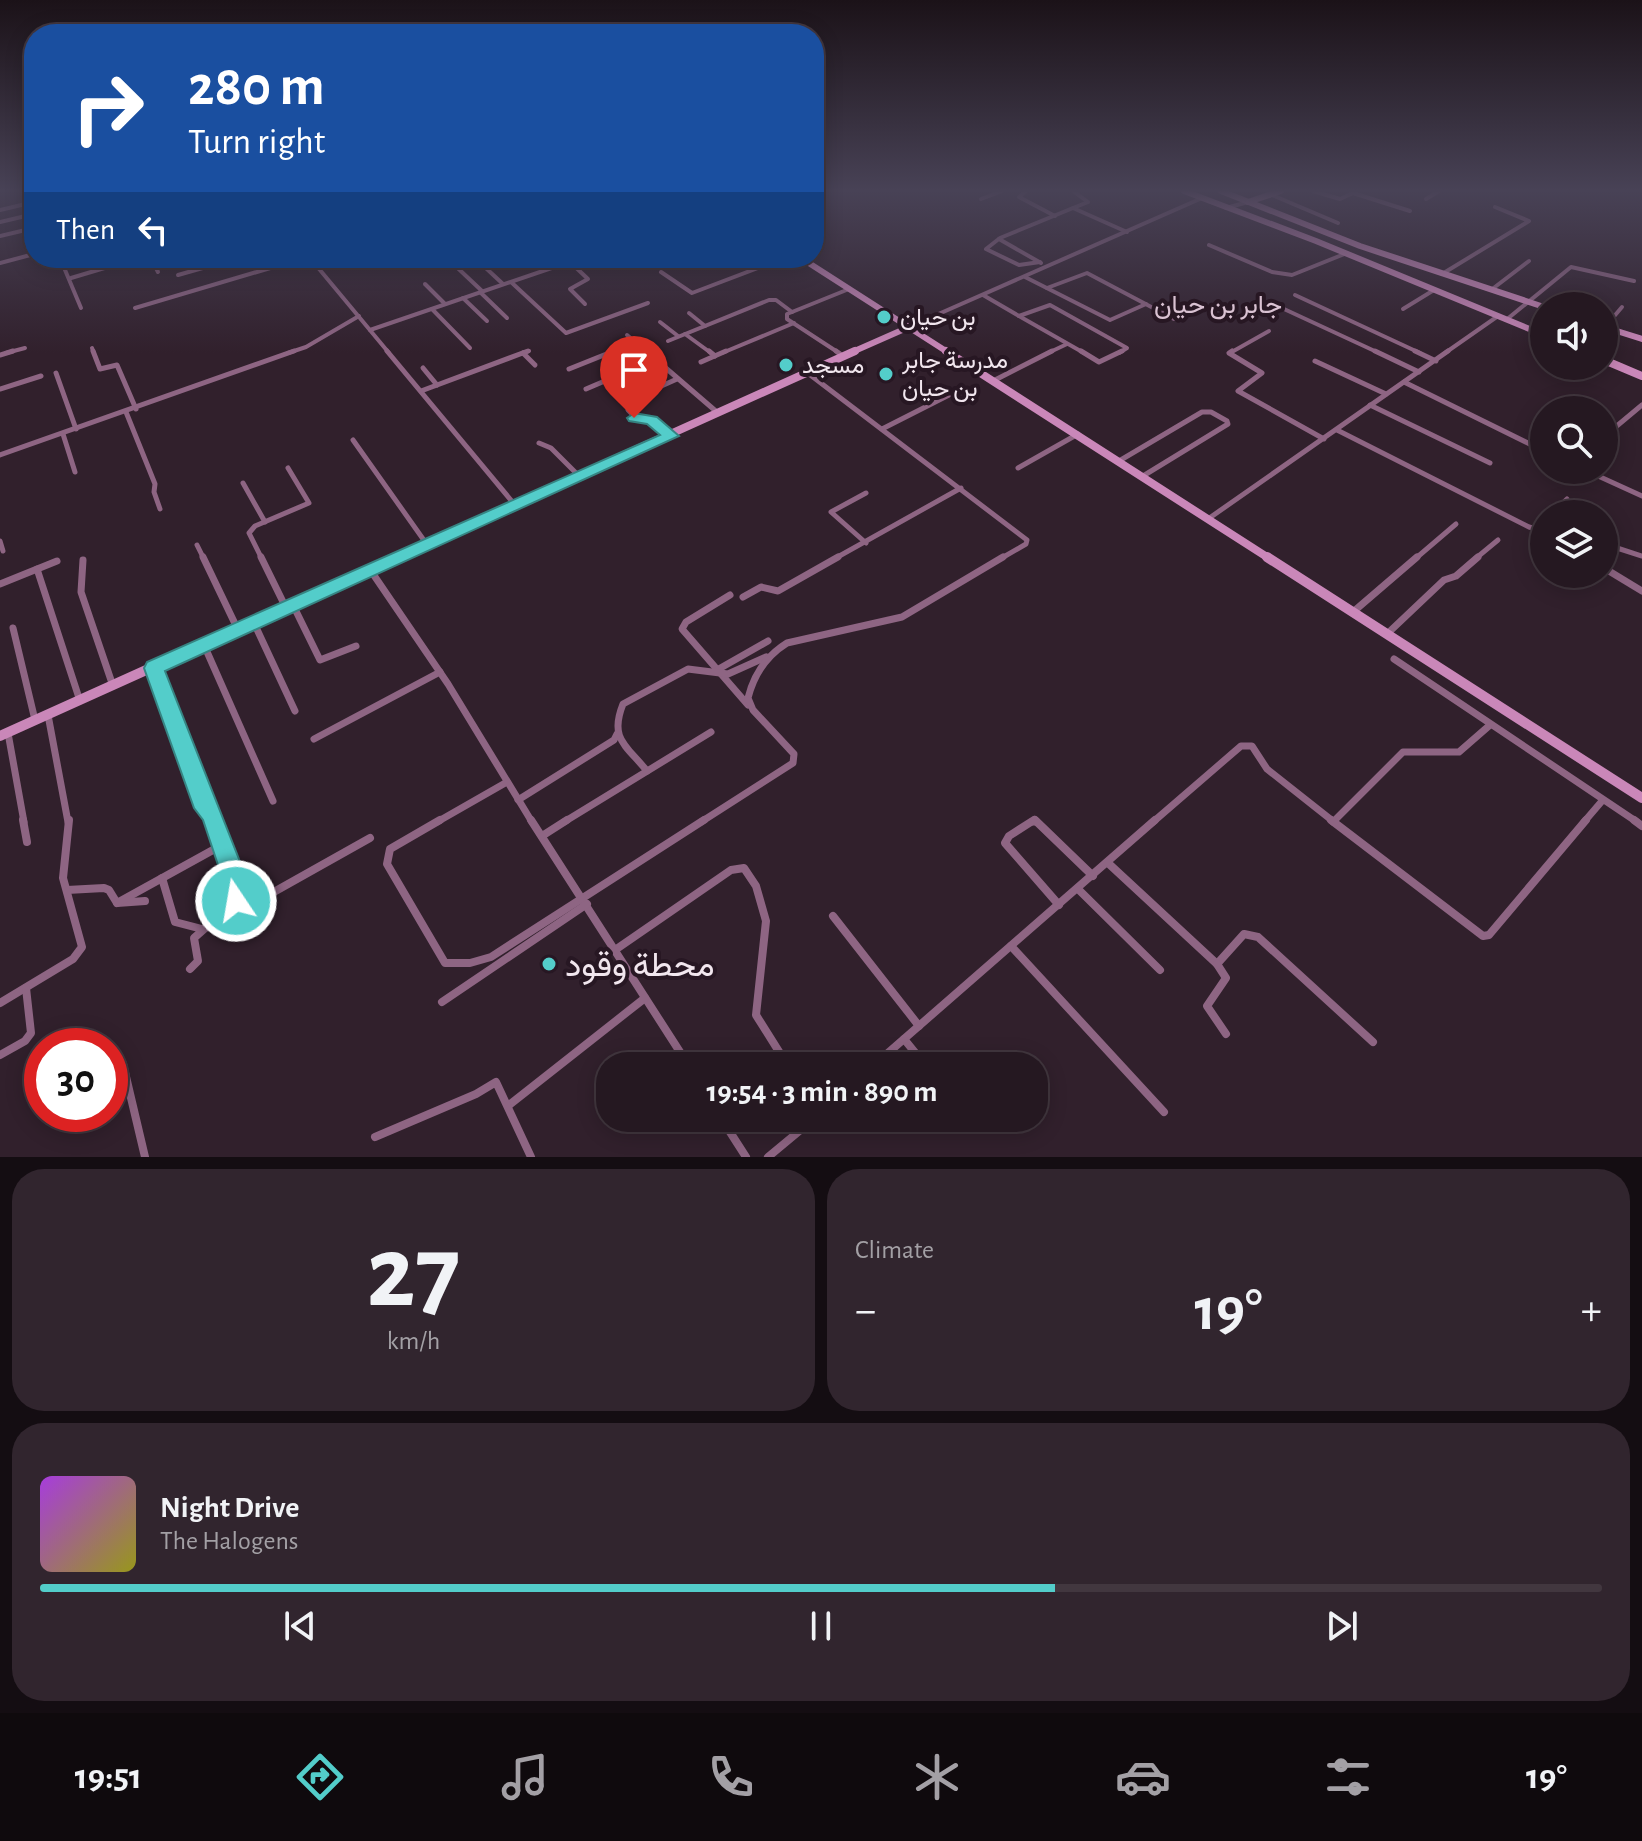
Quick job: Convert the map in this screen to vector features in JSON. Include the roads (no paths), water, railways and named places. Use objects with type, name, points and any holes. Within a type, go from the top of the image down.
[{"type":"main road","points":[[1325,245],[1530,329]]},
{"type":"main road","points":[[1364,245],[1529,303]]},
{"type":"main road","points":[[816,268],[1642,798]]},
{"type":"main road","points":[[4,734],[908,329]]},
{"type":"main road","points":[[1618,331],[1642,339]]},
{"type":"main road","points":[[1618,366],[1642,376]]},
{"type":"street","points":[[992,245],[987,250],[1019,265],[1040,262]]},
{"type":"street","points":[[1010,245],[1048,267]]},
{"type":"street","points":[[908,329],[1098,245]]},
{"type":"street","points":[[1209,245],[1272,272],[1292,275],[1347,253]]},
{"type":"street","points":[[1442,274],[1490,245]]},
{"type":"street","points":[[0,263],[24,257]]},
{"type":"street","points":[[1491,290],[1529,261]]},
{"type":"street","points":[[1208,519],[1386,394],[1529,303],[1571,267],[1634,281]]},
{"type":"street","points":[[66,268],[81,308]]},
{"type":"street","points":[[71,278],[104,268]]},
{"type":"street","points":[[156,268],[158,272]]},
{"type":"street","points":[[178,275],[203,268]]},
{"type":"street","points":[[135,308],[270,268]]},
{"type":"street","points":[[318,268],[516,506]]},
{"type":"street","points":[[457,268],[507,318]]},
{"type":"street","points":[[486,268],[503,284]]},
{"type":"street","points":[[370,330],[551,268]]},
{"type":"street","points":[[576,268],[588,279],[570,289],[585,304]]},
{"type":"street","points":[[661,272],[692,293],[758,268]]},
{"type":"street","points":[[1047,288],[1087,273],[1174,319]]},
{"type":"street","points":[[1025,277],[1110,320],[1146,304]]},
{"type":"street","points":[[511,282],[566,333],[648,303]]},
{"type":"street","points":[[425,284],[445,304]]},
{"type":"street","points":[[845,358],[787,319],[787,314],[849,289]]},
{"type":"street","points":[[1403,309],[1434,290]]},
{"type":"street","points":[[983,295],[1019,316],[1067,344],[1102,362],[1127,348],[1050,305],[1019,316]]},
{"type":"street","points":[[1295,295],[1436,361]]},
{"type":"street","points":[[463,298],[487,321]]},
{"type":"street","points":[[668,341],[769,300],[776,300],[792,312]]},
{"type":"street","points":[[1618,312],[1622,307]]},
{"type":"street","points":[[432,309],[470,348]]},
{"type":"street","points":[[1284,309],[1419,372]]},
{"type":"street","points":[[689,313],[705,326]]},
{"type":"street","points":[[0,455],[306,347],[359,316]]},
{"type":"street","points":[[660,322],[678,336]]},
{"type":"street","points":[[701,362],[794,323]]},
{"type":"street","points":[[1269,331],[1229,353],[1262,373],[1238,391],[1324,439]]},
{"type":"street","points":[[685,334],[715,356]]},
{"type":"street","points":[[627,335],[719,414]]},
{"type":"street","points":[[569,369],[635,343]]},
{"type":"street","points":[[993,381],[1067,344]]},
{"type":"street","points":[[0,355],[25,348]]},
{"type":"street","points":[[92,348],[100,369],[117,365],[136,409]]},
{"type":"street","points":[[421,391],[526,352],[535,365]]},
{"type":"street","points":[[586,389],[654,360]]},
{"type":"street","points":[[1315,361],[1386,394]]},
{"type":"street","points":[[423,368],[437,385]]},
{"type":"street","points":[[56,373],[76,429]]},
{"type":"street","points":[[518,800],[614,740],[616,722],[623,704],[688,669],[734,672],[787,643],[902,617],[1025,546],[1027,540],[809,374]]},
{"type":"street","points":[[0,389],[41,376]]},
{"type":"street","points":[[639,396],[677,379]]},
{"type":"street","points":[[1404,382],[1530,444]]},
{"type":"street","points":[[882,429],[951,394]]},
{"type":"street","points":[[1370,405],[1490,463]]},
{"type":"street","points":[[1618,425],[1642,405]]},
{"type":"street","points":[[628,410],[637,419],[651,420],[671,436]]},
{"type":"street","points":[[126,412],[155,484],[154,495],[160,509]]},
{"type":"street","points":[[1119,461],[1202,412],[1211,412],[1227,421],[1228,424],[1143,476]]},
{"type":"street","points":[[1337,430],[1530,527]]},
{"type":"street","points":[[63,434],[75,472]]},
{"type":"street","points":[[1018,468],[1078,434]]},
{"type":"street","points":[[353,440],[428,546]]},
{"type":"street","points":[[539,443],[551,448],[580,477]]},
{"type":"street","points":[[288,468],[309,503],[251,529],[250,538],[320,660],[356,646]]},
{"type":"street","points":[[243,483],[265,522]]},
{"type":"street","points":[[1616,484],[1642,496]]},
{"type":"street","points":[[743,597],[761,587],[778,591],[961,488]]},
{"type":"street","points":[[866,493],[831,512],[866,543]]},
{"type":"street","points":[[1353,612],[1456,524]]},
{"type":"street","points":[[1387,634],[1444,580],[1456,576],[1498,540]]},
{"type":"street","points":[[0,541],[3,551]]},
{"type":"street","points":[[197,545],[238,630]]},
{"type":"street","points":[[1618,548],[1642,556]]},
{"type":"street","points":[[83,560],[81,592],[113,686]]},
{"type":"street","points":[[0,584],[57,561]]},
{"type":"street","points":[[37,569],[80,701]]},
{"type":"street","points":[[371,571],[440,672],[680,1052]]},
{"type":"street","points":[[1618,576],[1642,591]]},
{"type":"street","points":[[442,1002],[793,763],[794,754],[682,629],[686,622],[730,595]]},
{"type":"street","points":[[254,623],[295,711]]},
{"type":"street","points":[[13,628],[35,720]]},
{"type":"street","points":[[719,672],[768,641]]},
{"type":"street","points":[[204,645],[273,801]]},
{"type":"street","points":[[753,710],[748,698],[749,690],[769,655]]},
{"type":"street","points":[[1394,659],[1642,826]]},
{"type":"street","points":[[154,668],[234,877],[236,901]]},
{"type":"street","points":[[314,739],[440,672]]},
{"type":"street","points":[[0,1003],[79,954],[82,947],[62,864],[69,819],[48,715]]},
{"type":"street","points":[[1333,822],[1403,752],[1459,752],[1490,725]]},
{"type":"street","points":[[542,836],[711,732]]},
{"type":"street","points":[[4,734],[27,842]]},
{"type":"street","points":[[617,734],[647,771]]},
{"type":"street","points":[[889,1052],[1232,751],[1247,744],[1285,785],[1478,934],[1486,937],[1602,801]]},
{"type":"street","points":[[507,782],[390,849],[387,864],[390,871],[443,961],[470,963],[491,957],[585,902]]},
{"type":"street","points":[[1059,905],[1007,848],[1005,843],[1009,836],[1035,820],[1093,876]]},
{"type":"street","points":[[236,901],[243,905],[256,902],[370,838]]},
{"type":"street","points":[[117,903],[222,845]]},
{"type":"street","points":[[1108,863],[1217,964],[1226,978],[1225,983],[1207,1006],[1226,1034]]},
{"type":"street","points":[[615,950],[741,866],[758,888],[769,942],[756,1015],[779,1052]]},
{"type":"street","points":[[162,878],[175,922],[202,929]]},
{"type":"street","points":[[67,890],[104,888],[109,890],[117,903]]},
{"type":"street","points":[[1078,889],[1160,970]]},
{"type":"street","points":[[117,903],[145,901]]},
{"type":"street","points":[[190,969],[198,961],[194,938],[236,901]]},
{"type":"street","points":[[833,916],[919,1026]]},
{"type":"street","points":[[1217,964],[1244,934],[1258,937],[1373,1042]]},
{"type":"street","points":[[1011,946],[1164,1112]]},
{"type":"street","points":[[0,1055],[20,1044],[31,1033],[26,988]]},
{"type":"street","points":[[509,1105],[645,998]]},
{"type":"street","points":[[904,1039],[915,1052]]},
{"type":"street","points":[[375,1137],[476,1094],[496,1082],[531,1157]]},
{"type":"street","points":[[128,1085],[145,1157]]},
{"type":"street","points":[[730,1132],[746,1157]]},
{"type":"street","points":[[768,1157],[798,1132]]},
{"type":"place","name":"بن حيان","points":[[884,317]]},
{"type":"place","name":"مسجد","points":[[786,365]]},
{"type":"place","name":"مدرسة جابر بن حيان","points":[[886,374]]},
{"type":"place","name":"محطة وقود","points":[[549,964]]},
{"type":"district","name":"جابر بن حيان","points":[[1218,304]]}]
